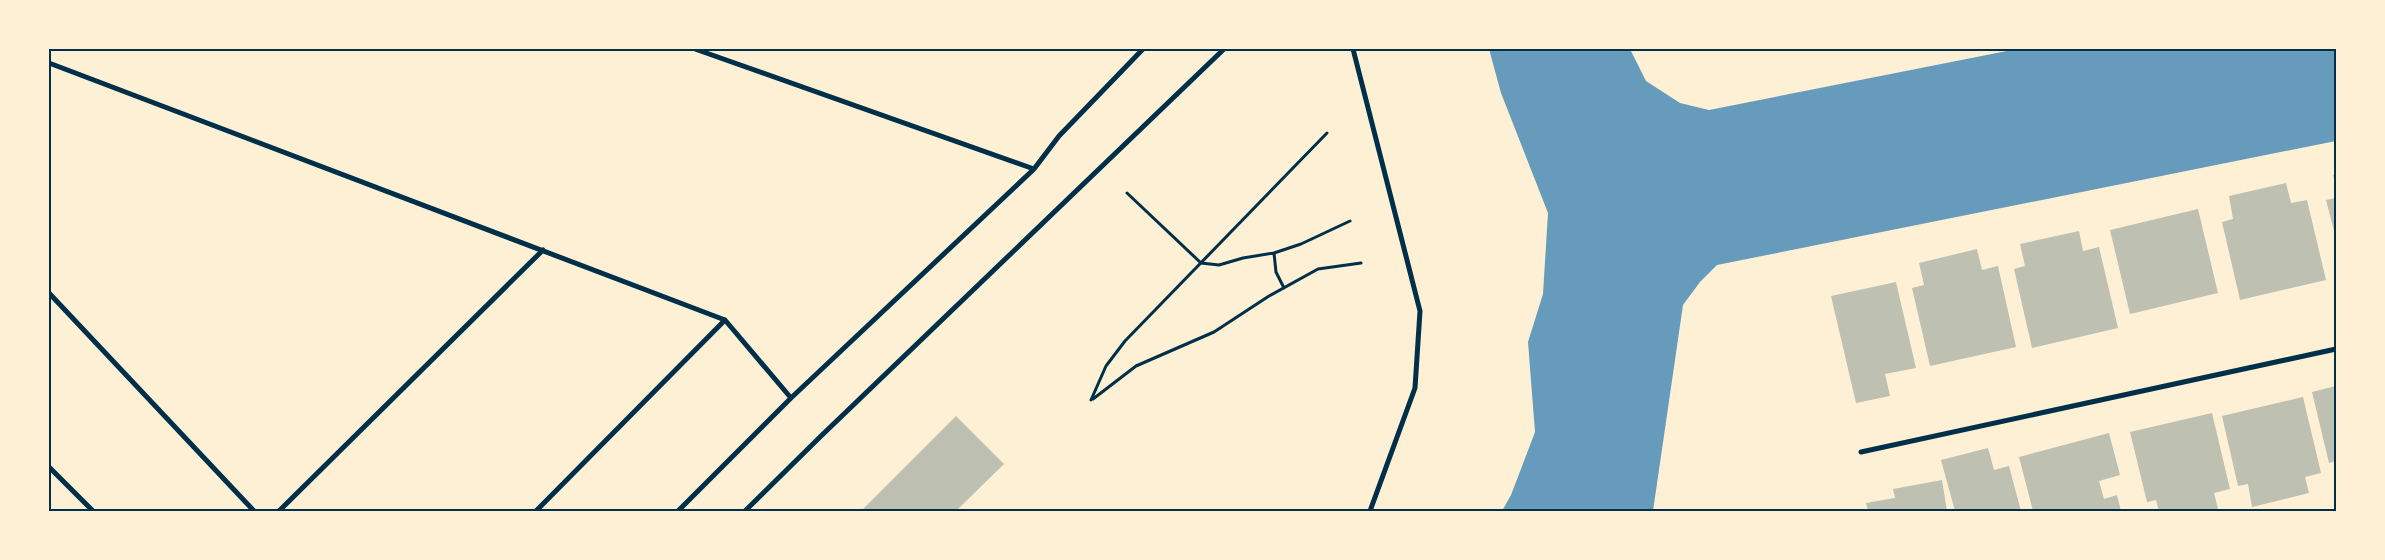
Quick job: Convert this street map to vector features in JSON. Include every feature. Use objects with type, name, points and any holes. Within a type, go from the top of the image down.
[{"type":"street","points":[[695,49],[1034,169]]},
{"type":"street","points":[[678,511],[791,398],[1034,169],[1059,136],[1143,49]]},
{"type":"street","points":[[745,511],[1224,49]]},
{"type":"street","points":[[1353,49],[1420,312],[1415,388],[1370,511]]},
{"type":"street","points":[[49,63],[725,320],[791,398]]},
{"type":"street","points":[[279,511],[543,250]]},
{"type":"street","points":[[49,293],[254,511]]},
{"type":"street","points":[[536,511],[725,320]]},
{"type":"street","points":[[1861,452],[2336,349]]},
{"type":"street","points":[[49,467],[93,511]]},
{"type":"path","points":[[1327,133],[1125,341],[1106,366],[1091,400],[1136,366],[1214,332],[1318,269],[1361,263]]},
{"type":"path","points":[[1127,193],[1201,262],[1219,265],[1243,258],[1274,253],[1301,244],[1350,221]]},
{"type":"path","points":[[1274,253],[1276,272],[1284,288]]},
{"type":"water","points":[[1489,49],[1630,49],[1646,81],[1680,103],[1709,110],[2017,49],[2336,49],[2336,141],[1717,265],[1700,282],[1683,305],[1653,511],[1502,511],[1511,495],[1535,432],[1528,342],[1543,294],[1548,213],[1501,93]]},
{"type":"building","points":[[2336,174],[2336,187],[2333,175]]},
{"type":"building","points":[[2286,183],[2291,203],[2307,200],[2326,280],[2240,300],[2222,222],[2233,219],[2229,196]]},
{"type":"building","points":[[2336,198],[2336,239],[2326,200]]},
{"type":"building","points":[[2198,209],[2218,293],[2130,314],[2110,230]]},
{"type":"building","points":[[2079,231],[2083,251],[2099,247],[2118,328],[2032,348],[2014,269],[2025,266],[2020,244]]},
{"type":"building","points":[[1977,249],[1982,270],[1998,266],[2016,347],[1930,366],[1912,288],[1924,285],[1919,263]]},
{"type":"building","points":[[1896,282],[1916,368],[1885,374],[1890,396],[1856,403],[1831,296]]},
{"type":"building","points":[[2336,386],[2336,461],[2329,463],[2312,392]]},
{"type":"building","points":[[2303,397],[2321,473],[2305,477],[2309,493],[2252,507],[2248,484],[2238,486],[2222,416]]},
{"type":"building","points":[[2212,413],[2230,489],[2214,493],[2218,509],[2159,511],[2156,500],[2147,502],[2130,432]]},
{"type":"building","points":[[956,416],[1004,464],[956,511],[861,511]]},
{"type":"building","points":[[2109,433],[2120,475],[2099,481],[2104,499],[2117,495],[2121,511],[2033,511],[2019,457]]},
{"type":"building","points":[[1988,448],[1994,470],[2009,466],[2021,511],[1955,511],[1941,460]]},
{"type":"building","points":[[1942,480],[1947,511],[1868,511],[1866,503],[1895,498],[1893,489]]}]
